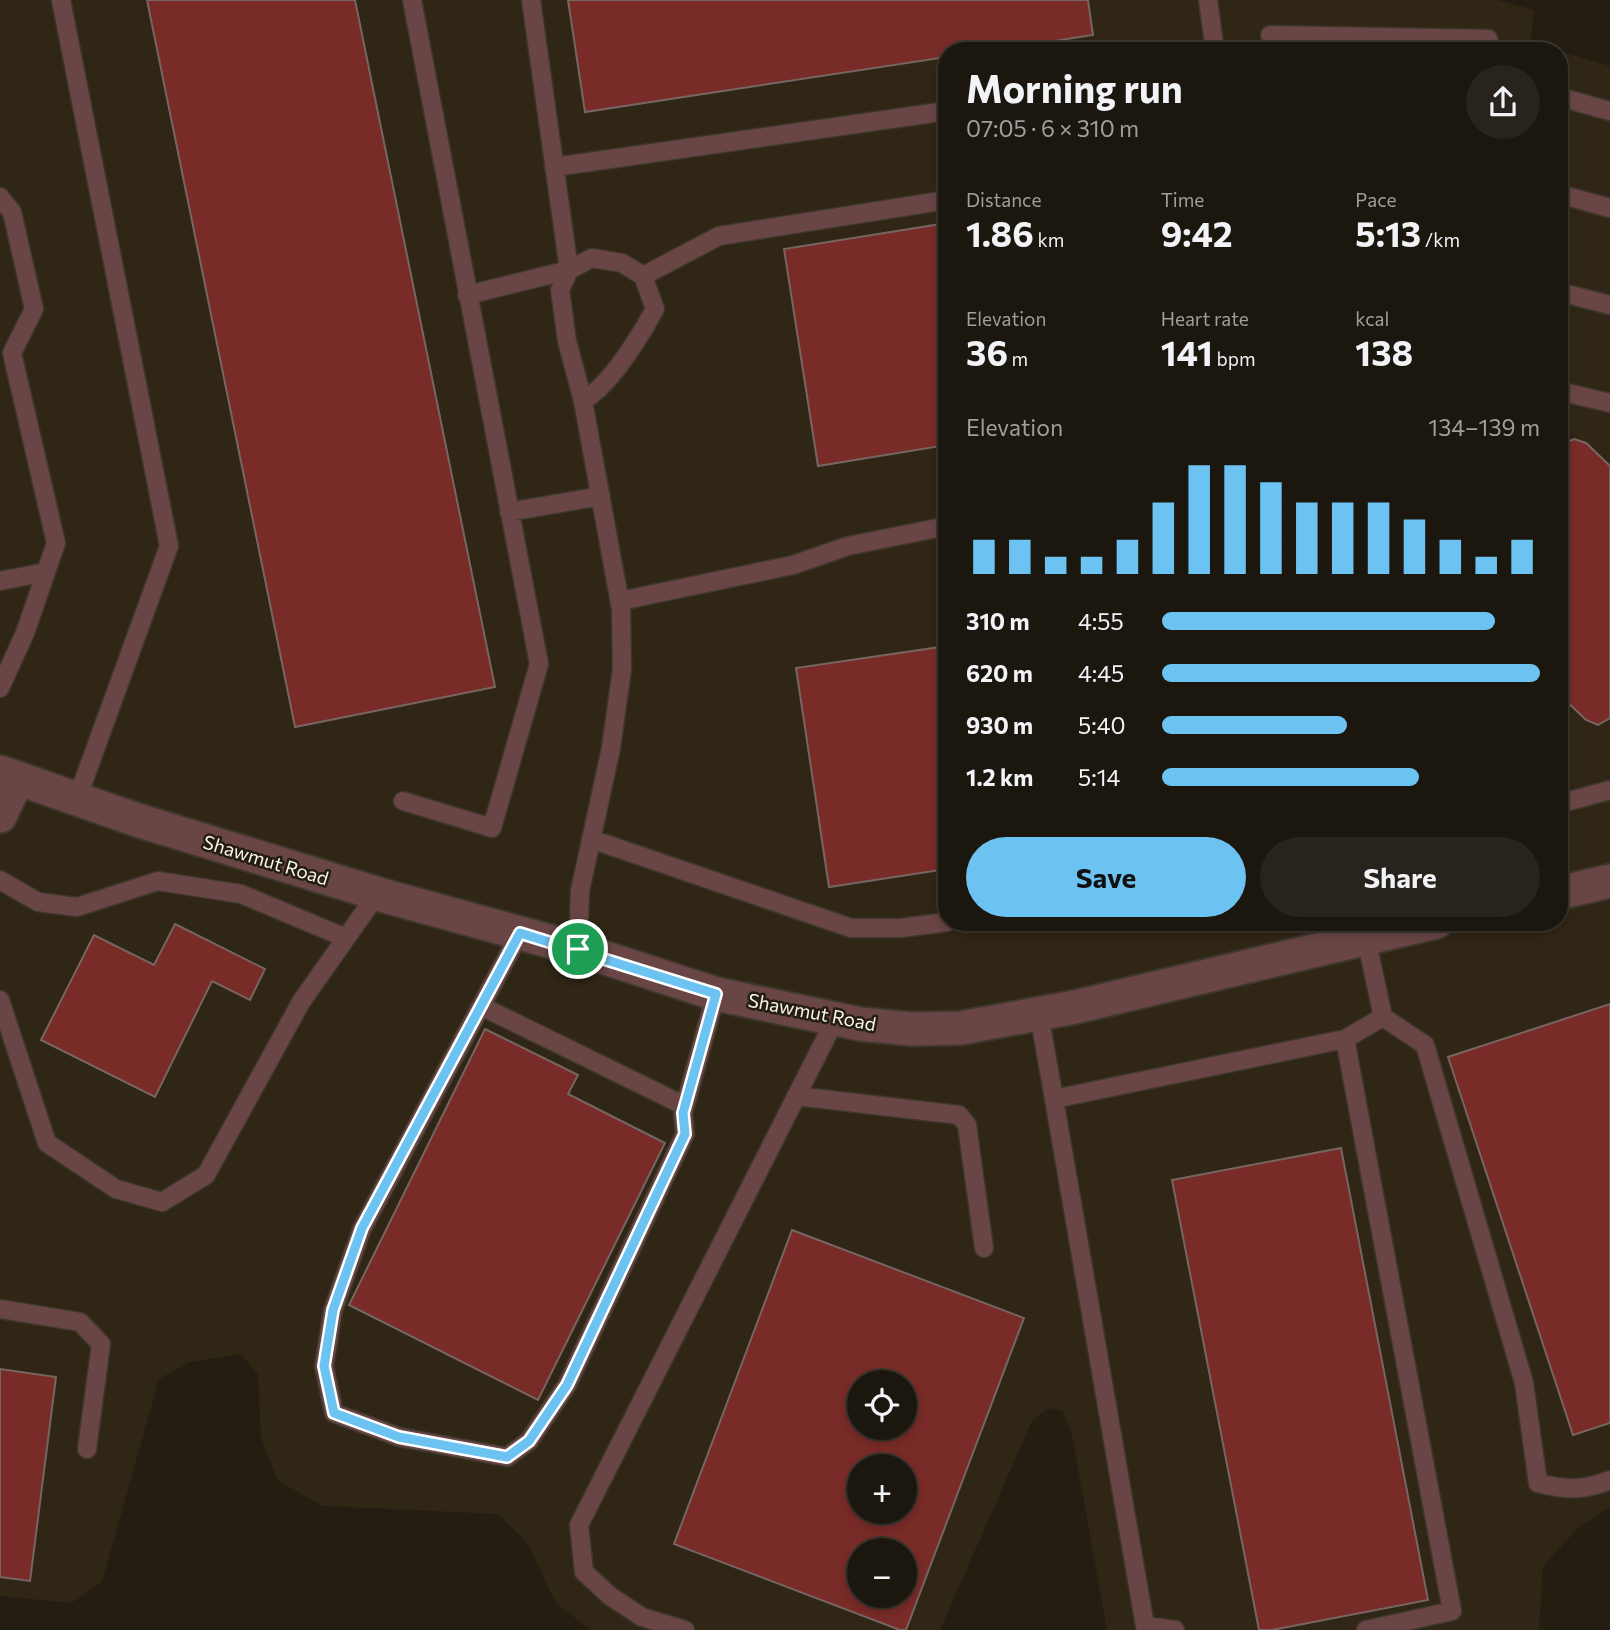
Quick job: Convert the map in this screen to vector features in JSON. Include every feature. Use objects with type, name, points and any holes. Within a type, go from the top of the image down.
[{"type":"street","name":"Shawmut Road","points":[[9,775],[137,820],[377,894],[578,949],[716,994],[860,1024],[912,1030],[961,1028],[1039,1014],[1395,931]]},
{"type":"street","points":[[0,816],[9,775]]},
{"type":"street","points":[[1568,891],[1610,881]]},
{"type":"lane","points":[[61,0],[169,546],[77,799]]},
{"type":"lane","points":[[403,801],[492,828],[539,664],[412,0]]},
{"type":"lane","points":[[531,0],[569,270],[559,290],[567,341],[583,401],[620,601],[622,669],[611,748],[580,891],[578,949]]},
{"type":"lane","points":[[1208,0],[1214,42]]},
{"type":"lane","points":[[1270,35],[1489,42]]},
{"type":"lane","points":[[1568,99],[1610,111]]},
{"type":"lane","points":[[554,167],[938,112]]},
{"type":"lane","points":[[1568,196],[1610,208]]},
{"type":"lane","points":[[0,197],[12,212],[34,309],[12,353],[56,543],[25,633],[0,688]]},
{"type":"lane","points":[[643,276],[719,236],[938,201]]},
{"type":"lane","points":[[467,295],[569,270],[592,258],[622,263],[643,276],[655,309],[638,340],[616,369],[583,401]]},
{"type":"lane","points":[[1568,294],[1610,305]]},
{"type":"lane","points":[[1568,393],[1610,403]]},
{"type":"lane","points":[[509,512],[601,496]]},
{"type":"lane","points":[[620,601],[793,565],[848,546],[938,528]]},
{"type":"lane","points":[[0,581],[46,572]]},
{"type":"lane","points":[[1568,802],[1610,790]]},
{"type":"lane","points":[[591,839],[851,928],[901,928],[938,923]]},
{"type":"lane","points":[[0,880],[38,902],[77,907],[158,881],[240,894],[346,938]]},
{"type":"lane","points":[[0,1000],[47,1143],[116,1189],[162,1202],[206,1175],[301,1002],[377,894]]},
{"type":"lane","points":[[520,933],[362,1228],[333,1310],[324,1366],[334,1413],[399,1437],[507,1457],[529,1441],[567,1385],[685,1134],[683,1113],[716,994]]},
{"type":"lane","points":[[1366,938],[1383,1017],[1424,1045],[1524,1383],[1538,1483],[1559,1489],[1577,1490],[1610,1480]]},
{"type":"lane","points":[[481,1006],[685,1106]]},
{"type":"lane","points":[[1039,1014],[1145,1626],[1175,1630]]},
{"type":"lane","points":[[1054,1099],[1345,1039],[1383,1017]]},
{"type":"lane","points":[[685,1630],[642,1617],[610,1596],[584,1572],[579,1525],[836,1018]]},
{"type":"lane","points":[[1345,1039],[1452,1611],[1366,1630]]},
{"type":"lane","points":[[796,1096],[959,1115],[967,1125],[984,1248]]},
{"type":"lane","points":[[0,1309],[80,1322],[101,1343],[87,1450]]},
{"type":"shaded area","points":[[0,0],[1497,0],[1534,10],[1530,42],[938,42],[938,931],[1568,931],[1568,54],[1610,66],[1610,1507],[1579,1527],[1543,1566],[1539,1630],[1107,1630],[1072,1435],[1063,1411],[1048,1408],[1032,1421],[940,1630],[591,1630],[556,1603],[526,1541],[498,1514],[323,1506],[278,1481],[261,1438],[258,1375],[241,1354],[190,1362],[159,1379],[102,1582],[71,1603],[0,1596]]},
{"type":"building","points":[[147,0],[355,0],[495,687],[295,727]]},
{"type":"building","points":[[568,0],[1088,0],[1093,35],[1048,42],[938,42],[938,58],[585,112]]},
{"type":"building","points":[[938,224],[938,446],[818,466],[784,249]]},
{"type":"building","points":[[1574,439],[1586,443],[1610,466],[1610,718],[1598,725],[1586,720],[1568,703],[1568,442]]},
{"type":"building","points":[[938,647],[938,870],[829,887],[796,668]]},
{"type":"building","points":[[175,924],[265,969],[250,1000],[212,981],[155,1097],[41,1040],[94,935],[154,965]]},
{"type":"building","points":[[1610,1004],[1610,1423],[1573,1435],[1448,1057]]},
{"type":"building","points":[[485,1029],[578,1075],[568,1094],[665,1143],[538,1400],[349,1305]]},
{"type":"building","points":[[1341,1148],[1428,1600],[1272,1630],[1259,1630],[1172,1180]]},
{"type":"building","points":[[792,1230],[1024,1318],[917,1601],[917,1538],[847,1538],[847,1608],[914,1608],[906,1630],[674,1544]]},
{"type":"building","points":[[0,1369],[56,1377],[30,1581],[0,1577]]},
{"type":"route","points":[[520,933],[578,949],[716,994],[683,1113],[685,1134],[567,1385],[529,1441],[507,1457],[399,1437],[334,1413],[324,1366],[333,1310],[362,1228],[520,933]]}]
